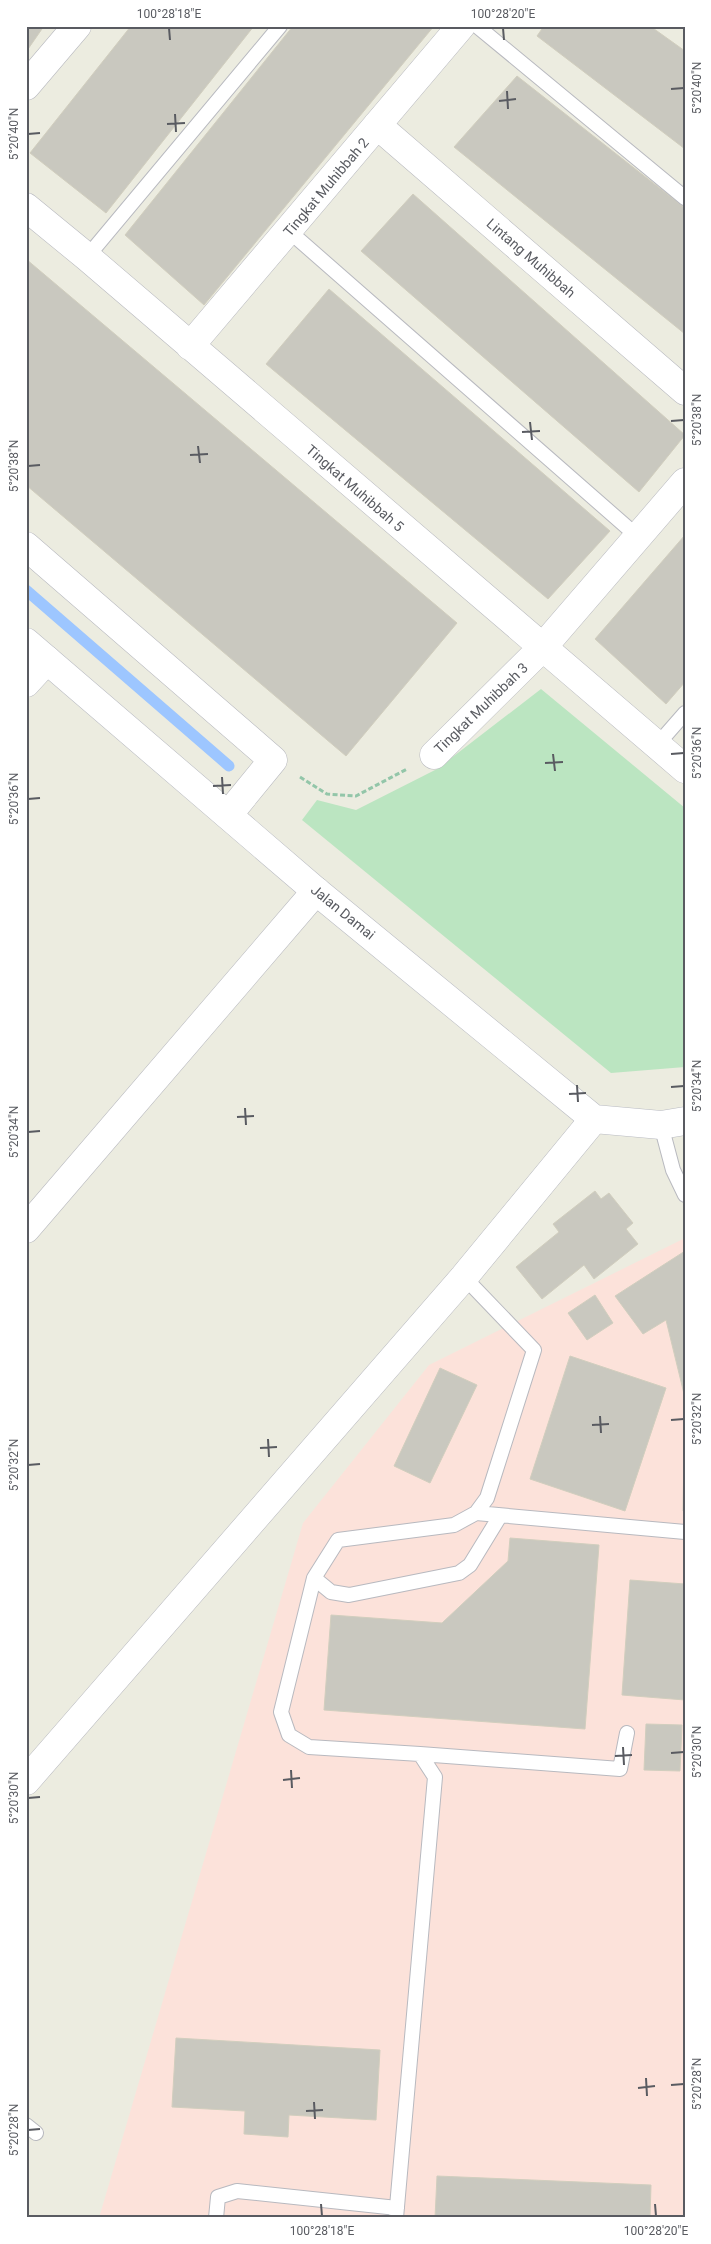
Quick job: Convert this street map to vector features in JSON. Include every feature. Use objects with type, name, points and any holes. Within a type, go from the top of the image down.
[{"type":"street","points":[[26,86],[77,26]]},
{"type":"street","name":"Tingkat Muhibbah 2","points":[[190,346],[461,26]]},
{"type":"street","name":"Lintang Muhibbah","points":[[377,125],[685,391]]},
{"type":"street","name":"Tingkat Muhibbah 5","points":[[26,207],[87,257],[685,769]]},
{"type":"street","name":"Tingkat Muhibbah 3","points":[[434,755],[542,648],[685,482]]},
{"type":"street","points":[[26,546],[273,760],[228,815]]},
{"type":"street","name":"Jalan Damai","points":[[26,642],[316,891],[594,1118]]},
{"type":"street","points":[[26,683],[47,660]]},
{"type":"street","points":[[26,1229],[316,891]]},
{"type":"street","points":[[26,1781],[464,1277],[594,1118],[673,1123]]},
{"type":"lane","points":[[87,257],[280,26]]},
{"type":"lane","points":[[477,26],[685,198]]},
{"type":"lane","points":[[289,231],[637,536]]},
{"type":"lane","points":[[657,745],[685,714]]},
{"type":"lane","points":[[673,1123],[672,1170],[685,1195]]},
{"type":"lane","points":[[464,1277],[534,1350],[486,1498],[476,1513],[454,1525],[338,1540],[314,1578],[281,1712],[289,1735],[309,1747],[620,1768],[627,1733]]},
{"type":"lane","points":[[476,1513],[685,1532]]},
{"type":"lane","points":[[314,1578],[331,1592],[349,1595],[459,1573],[470,1564],[500,1516]]},
{"type":"lane","points":[[216,2218],[218,2197],[237,2191],[396,2213],[435,1777],[420,1754]]},
{"type":"path","name":"Tingkat Muhibbah 3","points":[[273,760],[327,794],[356,796],[434,755]]},
{"type":"shaded area","points":[[685,1238],[685,2218],[99,2218],[303,1523],[429,1365]]},
{"type":"green space","points":[[541,689],[685,808],[685,1067],[611,1073],[302,820],[317,800],[356,810],[437,769]]},
{"type":"building","points":[[26,26],[44,26],[26,52]]},
{"type":"building","points":[[131,26],[254,26],[106,213],[30,153]]},
{"type":"building","points":[[293,26],[434,26],[204,305],[125,235]]},
{"type":"building","points":[[544,26],[650,26],[685,51],[685,149],[537,36]]},
{"type":"building","points":[[517,76],[685,208],[685,334],[454,147]]},
{"type":"building","points":[[413,194],[685,435],[639,492],[361,251]]},
{"type":"building","points":[[26,259],[457,623],[346,756],[26,485]]},
{"type":"building","points":[[329,289],[610,531],[548,599],[266,364]]},
{"type":"building","points":[[685,535],[685,682],[666,704],[595,639]]},
{"type":"building","points":[[595,1191],[601,1199],[609,1193],[633,1223],[626,1229],[638,1244],[594,1279],[584,1265],[542,1299],[516,1267],[559,1232],[553,1224]]},
{"type":"building","points":[[685,1251],[685,1398],[666,1320],[643,1334],[615,1296]]},
{"type":"building","points":[[595,1295],[613,1323],[587,1340],[568,1313]]},
{"type":"building","points":[[570,1356],[666,1388],[625,1511],[530,1479]]},
{"type":"building","points":[[440,1368],[477,1385],[430,1483],[394,1466]]},
{"type":"building","points":[[684,1455],[685,1511],[683,1511]]},
{"type":"building","points":[[510,1538],[599,1545],[585,1729],[324,1710],[331,1615],[442,1623],[508,1561]]},
{"type":"building","points":[[630,1580],[685,1584],[685,1700],[622,1695]]},
{"type":"building","points":[[646,1724],[682,1725],[680,1771],[644,1770]]},
{"type":"building","points":[[176,2038],[380,2050],[376,2120],[289,2115],[288,2137],[244,2134],[245,2111],[172,2107]]},
{"type":"building","points":[[437,2176],[651,2185],[650,2218],[435,2218]]},
{"type":"waterway","points":[[26,590],[229,766]]}]
